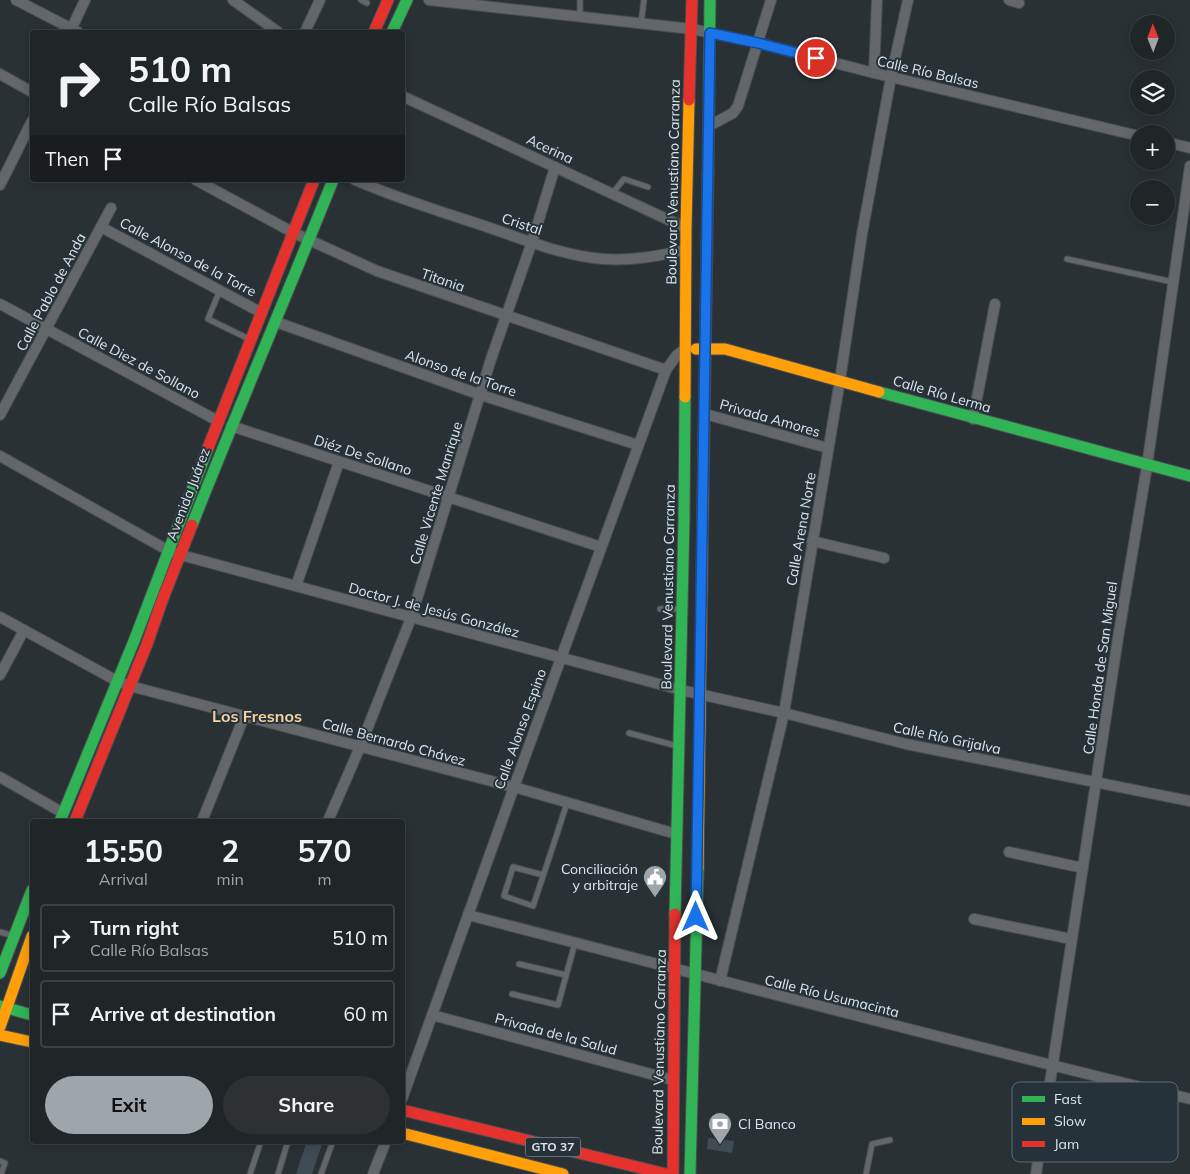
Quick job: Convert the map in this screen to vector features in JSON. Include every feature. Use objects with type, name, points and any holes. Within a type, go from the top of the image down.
[{"type":"main road","points":[[375,30],[388,0]]},
{"type":"main road","points":[[393,30],[407,0]]},
{"type":"main road","name":"Boulevard Venustiano Carranza","points":[[673,1174],[676,834],[681,690],[686,228],[692,0]]},
{"type":"main road","points":[[690,1174],[696,975],[699,694],[710,126],[710,0]]},
{"type":"main road","name":"Avenida Juárez","points":[[61,817],[169,551],[218,420],[313,182]]},
{"type":"main road","name":"Avenida Juárez","points":[[76,819],[147,644],[163,598],[231,426],[276,322],[332,182]]},
{"type":"main road","name":"Calle Río Lerma","points":[[685,349],[725,349],[1147,466],[1190,476]]},
{"type":"main road","points":[[0,972],[30,895]]},
{"type":"main road","points":[[0,1027],[3,1007],[30,941]]},
{"type":"main road","points":[[3,1007],[30,1014]]},
{"type":"main road","points":[[0,1035],[30,1042]]},
{"type":"main road","name":"GTO 37","points":[[405,1111],[666,1174]]},
{"type":"main road","name":"GTO 37","points":[[405,1134],[563,1174]]},
{"type":"street","points":[[16,0],[71,30]]},
{"type":"street","points":[[73,30],[85,0]]},
{"type":"street","points":[[233,0],[275,30]]},
{"type":"street","points":[[306,30],[320,0]]},
{"type":"street","name":"Calle Río Balsas","points":[[429,0],[692,29],[758,43],[874,73],[1130,134]]},
{"type":"street","points":[[710,126],[733,113],[738,106],[771,0]]},
{"type":"street","points":[[874,73],[877,0]]},
{"type":"street","name":"Calle Arena Norte","points":[[720,982],[784,713],[840,380],[862,234],[908,0]]},
{"type":"street","points":[[0,74],[30,91]]},
{"type":"street","name":"Acerina","points":[[405,97],[686,228]]},
{"type":"street","points":[[0,185],[30,125]]},
{"type":"street","points":[[1175,144],[1190,148]]},
{"type":"street","name":"Calle Honda de San Miguel","points":[[1051,1082],[1071,939],[1147,466],[1190,166]]},
{"type":"street","name":"Calle Vicente Manrique","points":[[329,819],[360,747],[411,618],[491,359],[532,242],[555,167]]},
{"type":"street","name":"Titania","points":[[200,182],[294,233],[377,271],[666,370]]},
{"type":"street","name":"Cristal","points":[[360,182],[385,193],[581,257],[616,260],[644,259],[686,250]]},
{"type":"street","name":"Calle Pablo de Anda","points":[[0,415],[111,208]]},
{"type":"street","name":"Calle Alonso de la Torre","points":[[102,226],[262,313]]},
{"type":"street","name":"Calle Diez de Sollano","points":[[0,304],[218,420]]},
{"type":"street","points":[[972,418],[995,304]]},
{"type":"street","name":"Alonso de la Torre","points":[[276,322],[481,395],[638,446]]},
{"type":"street","points":[[666,370],[677,355],[685,349]]},
{"type":"street","name":"Calle Alonso Espino","points":[[405,1091],[666,370]]},
{"type":"street","name":"Privada Amores","points":[[705,414],[828,448]]},
{"type":"street","name":"Diéz De Sollano","points":[[231,426],[450,496],[601,547]]},
{"type":"street","name":"Doctor J. de Jesús González","points":[[0,456],[169,551],[180,555],[699,694]]},
{"type":"street","points":[[296,586],[339,462]]},
{"type":"street","points":[[812,541],[884,558]]},
{"type":"street","name":"Calle Bernardo Chávez","points":[[0,617],[130,686],[514,787],[676,834]]},
{"type":"street","points":[[0,675],[24,630]]},
{"type":"street","name":"Calle Río Grijalva","points":[[699,694],[906,744],[1190,801]]},
{"type":"street","points":[[203,819],[244,717]]},
{"type":"street","points":[[0,777],[61,817]]},
{"type":"street","points":[[1008,852],[1083,868]]},
{"type":"street","name":"Calle Río Usumacinta","points":[[468,916],[720,982],[1120,1082]]},
{"type":"street","points":[[974,919],[1071,939]]},
{"type":"street","name":"Privada de la Salud","points":[[432,1015],[673,1080]]},
{"type":"street","points":[[373,1174],[385,1144]]},
{"type":"lane","points":[[361,0],[367,3]]},
{"type":"lane","points":[[580,0],[580,16]]},
{"type":"lane","points":[[641,23],[644,0]]},
{"type":"lane","points":[[612,194],[624,179],[648,187]]},
{"type":"lane","points":[[1067,259],[1173,282]]},
{"type":"lane","points":[[220,290],[208,319],[251,340]]},
{"type":"lane","points":[[660,609],[682,609]]},
{"type":"lane","points":[[629,732],[678,746]]},
{"type":"lane","points":[[543,875],[513,867],[504,896],[533,906],[567,802]]},
{"type":"lane","points":[[0,932],[14,936]]},
{"type":"lane","points":[[512,994],[558,1005],[575,943]]},
{"type":"lane","points":[[519,964],[566,975]]},
{"type":"lane","points":[[866,1174],[872,1144],[890,1140]]},
{"type":"lane","points":[[250,1174],[260,1144]]},
{"type":"lane","points":[[278,1174],[287,1144]]},
{"type":"lane","points":[[321,1174],[332,1144]]},
{"type":"lane","points":[[0,1160],[5,1163],[1,1174]]},
{"type":"building","name":"CI Banco","points":[[708,1138],[734,1141],[732,1153],[707,1149]]},
{"type":"building","points":[[306,1144],[322,1144],[312,1174],[296,1174]]},
{"type":"traffic: fast","points":[[393,30],[407,0]]},
{"type":"traffic: fast","points":[[708,174],[710,0]]},
{"type":"traffic: fast","points":[[192,525],[332,182]]},
{"type":"traffic: fast","points":[[879,392],[1190,476]]},
{"type":"traffic: fast","points":[[675,914],[685,397]]},
{"type":"traffic: fast","points":[[61,819],[134,641],[208,448]]},
{"type":"traffic: fast","points":[[690,1174],[698,868]]},
{"type":"traffic: fast","points":[[0,973],[30,895]]},
{"type":"traffic: fast","points":[[0,1006],[30,1014]]},
{"type":"traffic: slow","points":[[685,397],[689,100]]},
{"type":"traffic: slow","points":[[696,349],[725,349],[879,392]]},
{"type":"traffic: slow","points":[[698,868],[703,493]]},
{"type":"traffic: slow","points":[[0,1027],[30,942]]},
{"type":"traffic: slow","points":[[0,1035],[30,1042]]},
{"type":"traffic: slow","points":[[405,1134],[563,1174]]},
{"type":"traffic: jam","points":[[375,30],[388,0]]},
{"type":"traffic: jam","points":[[689,100],[692,0]]},
{"type":"traffic: jam","points":[[703,493],[708,174]]},
{"type":"traffic: jam","points":[[208,448],[313,182]]},
{"type":"traffic: jam","points":[[76,819],[147,644],[192,525]]},
{"type":"traffic: jam","points":[[673,1174],[675,914]]},
{"type":"traffic: jam","points":[[405,1111],[666,1174]]},
{"type":"place","name":"Conciliación y arbitraje","points":[[655,898]]},
{"type":"place","name":"CI Banco","points":[[720,1145]]},
{"type":"district","name":"Los Fresnos","points":[[257,716]]},
{"type":"route","points":[[696,917],[710,33],[816,58]]}]
